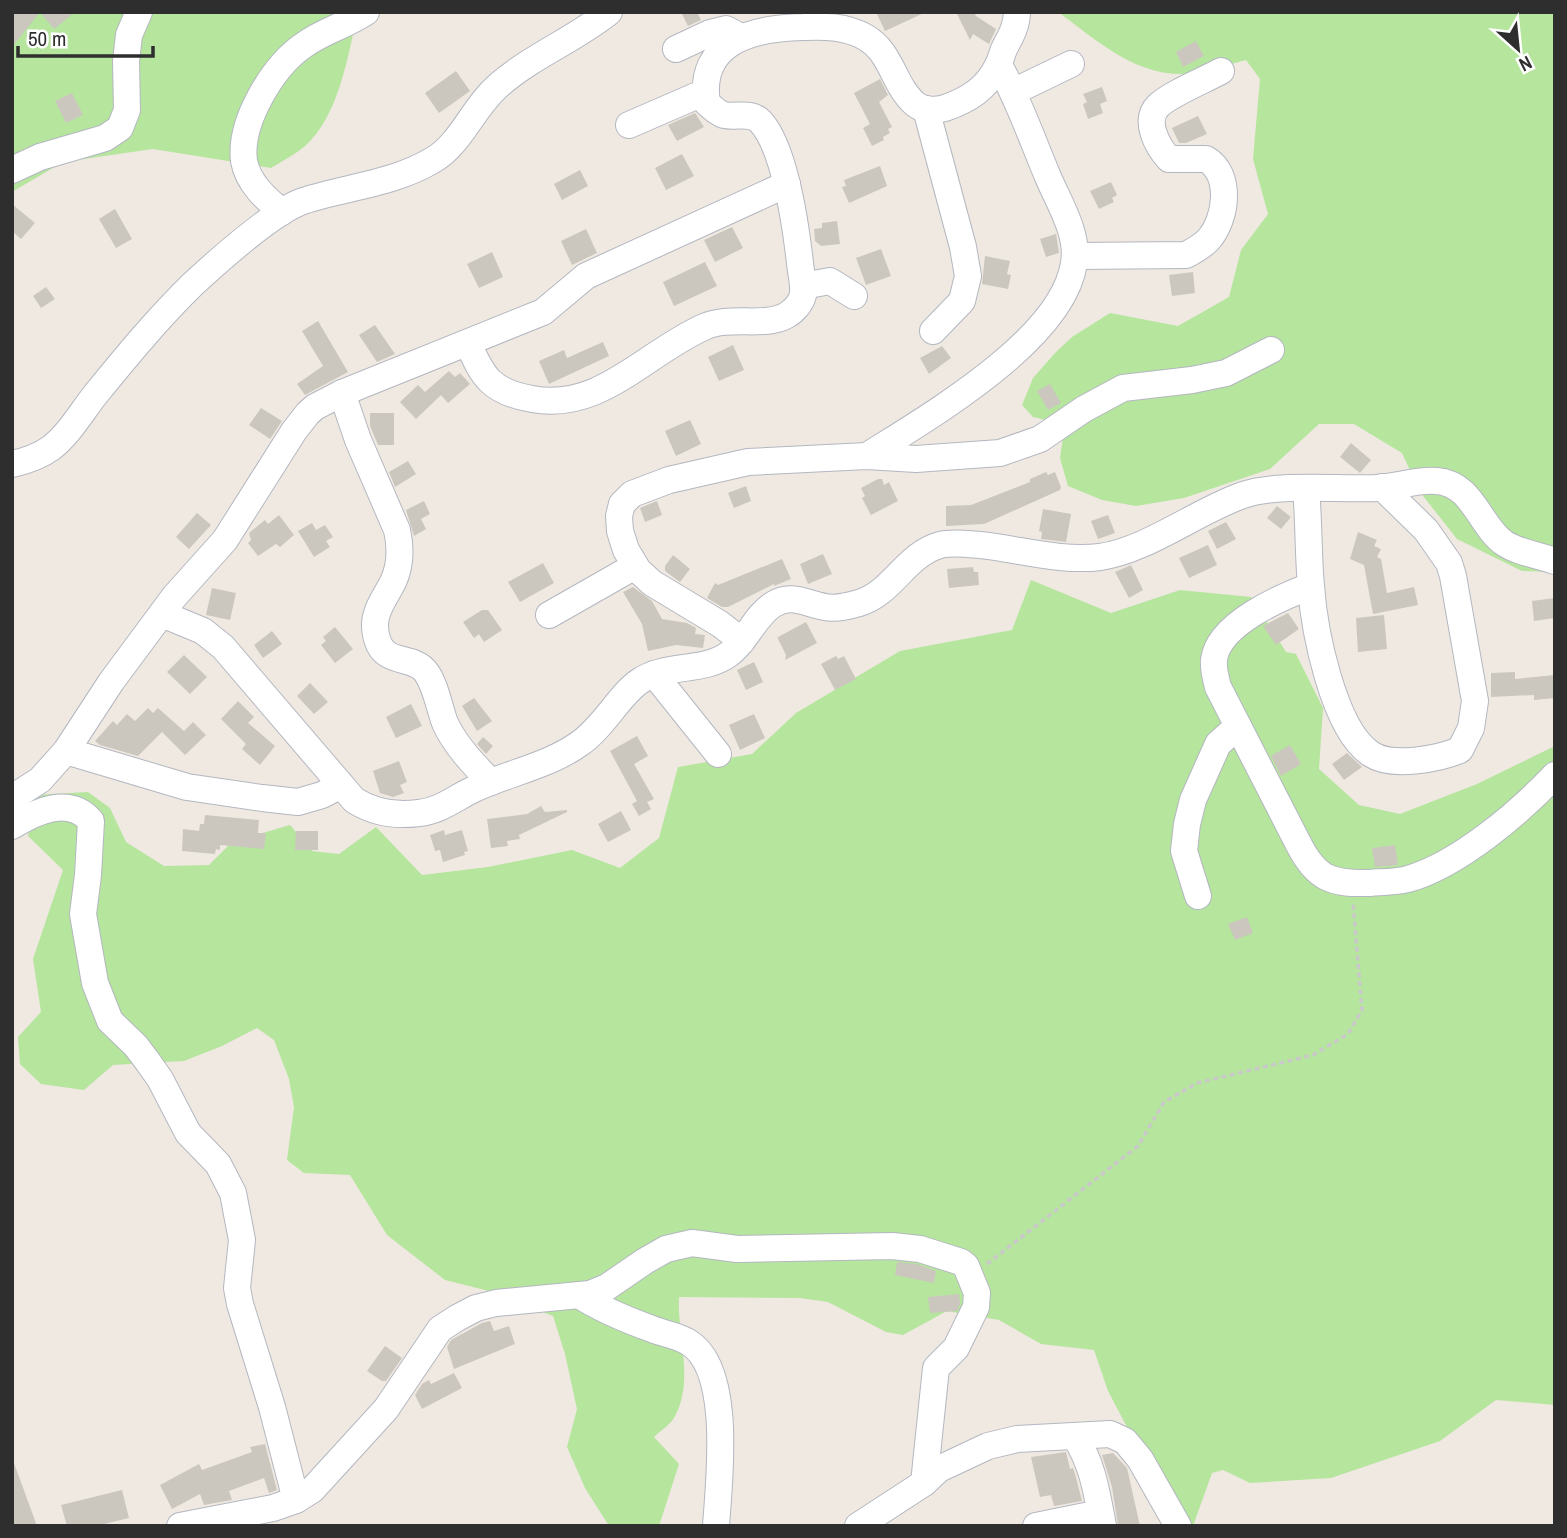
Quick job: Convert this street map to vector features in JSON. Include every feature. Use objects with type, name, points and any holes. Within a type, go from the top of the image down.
[{"type":"street","points":[[12,170],[40,157],[105,138],[120,128],[127,110],[126,61],[129,35],[139,12]]},
{"type":"street","points":[[282,212],[259,191],[244,160],[253,114],[275,75],[296,51],[306,43],[366,12]]},
{"type":"street","points":[[12,464],[31,459],[51,448],[70,429],[179,298],[220,259],[282,212],[300,202],[383,181],[437,158],[456,139],[483,99],[499,84],[525,63],[609,12]]},
{"type":"street","points":[[468,343],[480,371],[506,392],[540,401],[562,401],[584,397],[608,386],[647,359],[719,320],[775,319],[786,316],[796,308],[803,297],[795,222],[787,184],[782,167],[760,121],[752,116],[723,115],[707,103],[705,79],[712,63],[730,43],[765,29],[827,26],[845,29],[876,44],[915,104],[937,110],[960,103],[976,94],[999,65],[1017,20],[1017,12]]},
{"type":"street","points":[[676,49],[710,33],[726,29],[741,37]]},
{"type":"street","points":[[1013,92],[1071,64]]},
{"type":"street","points":[[867,456],[963,394],[1029,339],[1066,289],[1072,274],[1075,256],[1069,226],[999,65]]},
{"type":"street","points":[[1075,256],[1186,255],[1199,249],[1210,239],[1219,222],[1223,200],[1224,184],[1220,171],[1206,159],[1170,159],[1159,147],[1152,117],[1157,106],[1221,71]]},
{"type":"street","points":[[629,125],[705,92]]},
{"type":"street","points":[[926,109],[963,247],[968,276],[962,301],[933,331]]},
{"type":"street","points":[[12,798],[40,780],[66,751],[111,682],[187,580],[225,540],[294,431],[315,407],[342,393],[543,312],[586,276],[787,184]]},
{"type":"street","points":[[803,286],[830,281],[854,296]]},
{"type":"street","points":[[742,641],[720,624],[652,583],[635,566],[626,550],[619,516],[622,504],[632,494],[681,477],[748,462],[867,456],[916,459],[1000,453],[1040,439],[1084,409],[1123,388],[1226,373],[1271,350]]},
{"type":"street","points":[[342,393],[358,440],[397,530],[400,545],[400,563],[396,575],[375,618],[377,638],[390,657],[416,664],[428,674],[455,741],[491,782]]},
{"type":"street","points":[[162,614],[203,631],[223,647],[354,800],[367,808],[399,814],[441,808],[472,790],[580,744],[600,727],[638,682],[654,674],[714,663],[730,653],[766,609],[776,602],[785,599],[803,600],[827,607],[859,603],[876,596],[890,586],[901,569],[941,545],[966,544],[1015,549],[1074,559],[1104,556],[1166,532],[1246,494],[1263,490],[1382,488],[1422,481],[1441,481],[1456,486],[1469,498],[1503,542],[1555,561]]},
{"type":"street","points":[[1306,489],[1311,586],[1322,654],[1334,695],[1351,733],[1374,756],[1405,761],[1429,759],[1460,750],[1471,728],[1475,701],[1449,563],[1426,530],[1382,488]]},
{"type":"street","points":[[549,614],[635,566]]},
{"type":"street","points":[[1311,586],[1286,595],[1241,622],[1224,637],[1213,661],[1218,687],[1313,868],[1330,880],[1351,883],[1406,880],[1432,870],[1500,825],[1555,775]]},
{"type":"street","points":[[654,674],[718,754]]},
{"type":"street","points":[[1198,896],[1184,851],[1187,824],[1193,800],[1218,744],[1238,726]]},
{"type":"street","points":[[66,751],[187,787],[262,798],[298,802],[322,795],[341,785]]},
{"type":"street","points":[[12,826],[33,813],[57,808],[76,810],[91,821],[83,914],[95,983],[110,1021],[148,1062],[160,1079],[188,1133],[218,1164],[233,1193],[242,1240],[237,1288],[240,1304],[272,1407],[296,1500]]},
{"type":"street","points":[[180,1526],[246,1514],[296,1500],[312,1490],[386,1409],[440,1329],[476,1308],[496,1303],[590,1294],[607,1287],[666,1250],[692,1243],[737,1249],[892,1246],[920,1249],[961,1262],[971,1276],[977,1293],[975,1307],[956,1348],[936,1368],[924,1483]]},
{"type":"street","points":[[579,1295],[632,1322],[688,1342],[705,1358],[715,1387],[720,1432],[721,1474],[716,1526]]},
{"type":"street","points":[[858,1526],[924,1483],[939,1469],[988,1447],[1017,1439],[1110,1434],[1125,1441],[1140,1459],[1178,1526]]},
{"type":"street","points":[[1036,1526],[1102,1519],[1087,1455],[1075,1437]]},
{"type":"path","points":[[971,1276],[1138,1146],[1164,1102],[1197,1083],[1313,1055],[1348,1034],[1362,1010],[1351,883]]},
{"type":"green space","points":[[12,12],[358,12],[346,66],[326,119],[304,147],[271,168],[153,149],[63,162],[12,192]]},
{"type":"green space","points":[[1058,12],[1555,12],[1555,572],[1522,571],[1457,539],[1420,492],[1402,453],[1354,424],[1319,424],[1270,469],[1184,498],[1136,506],[1102,500],[1068,486],[1060,458],[1063,437],[1055,422],[1033,417],[1022,405],[1033,378],[1072,337],[1110,313],[1178,326],[1229,297],[1241,250],[1268,214],[1253,159],[1260,79],[1246,60],[1182,74],[1148,69],[1116,54]]},
{"type":"green space","points":[[1031,580],[1111,613],[1180,590],[1251,597],[1286,652],[1296,654],[1323,708],[1319,769],[1359,805],[1400,814],[1477,784],[1555,746],[1555,1405],[1496,1400],[1440,1441],[1331,1478],[1250,1483],[1223,1470],[1212,1473],[1193,1526],[1170,1526],[1147,1465],[1108,1391],[1094,1350],[1041,1344],[999,1320],[947,1311],[903,1335],[886,1332],[828,1302],[800,1298],[679,1297],[684,1359],[683,1389],[674,1418],[654,1437],[679,1464],[659,1526],[609,1526],[585,1488],[567,1447],[577,1409],[565,1354],[553,1316],[485,1290],[445,1280],[387,1235],[350,1175],[304,1173],[287,1160],[294,1107],[289,1079],[274,1040],[257,1028],[184,1061],[113,1065],[84,1090],[41,1084],[20,1064],[18,1037],[41,1012],[33,959],[63,870],[28,836],[35,795],[88,792],[110,808],[126,842],[164,866],[209,865],[232,842],[290,825],[312,851],[339,854],[376,827],[422,875],[488,867],[572,850],[620,868],[659,838],[678,767],[752,754],[796,713],[900,651],[1012,630]]},
{"type":"building","points":[[12,12],[40,12],[12,47]]},
{"type":"building","points":[[40,12],[75,12],[54,29]]},
{"type":"building","points":[[681,12],[697,12],[701,20],[688,26]]},
{"type":"building","points":[[876,12],[926,12],[885,31]]},
{"type":"building","points":[[956,12],[974,12],[996,29],[989,44],[973,34],[970,40]]},
{"type":"building","points":[[1196,41],[1204,56],[1183,67],[1176,52]]},
{"type":"building","points":[[456,71],[470,91],[439,113],[425,93]]},
{"type":"building","points":[[880,79],[888,95],[879,102],[892,127],[888,129],[890,133],[883,137],[884,140],[872,146],[863,128],[870,124],[854,93]]},
{"type":"building","points":[[1102,87],[1107,101],[1100,104],[1103,113],[1088,119],[1083,104],[1087,102],[1083,94]]},
{"type":"building","points":[[72,93],[83,115],[66,123],[55,101]]},
{"type":"building","points":[[695,113],[704,127],[677,141],[668,125]]},
{"type":"building","points":[[1198,116],[1207,134],[1186,143],[1179,143],[1172,128]]},
{"type":"building","points":[[682,154],[694,176],[666,190],[655,168]]},
{"type":"building","points":[[880,166],[887,186],[849,203],[842,187],[846,186],[844,180]]},
{"type":"building","points":[[580,170],[588,186],[562,200],[554,184]]},
{"type":"building","points":[[1111,182],[1117,195],[1112,198],[1114,202],[1099,209],[1090,191]]},
{"type":"building","points":[[12,204],[35,223],[21,239],[12,231]]},
{"type":"building","points":[[115,209],[132,239],[116,248],[99,219]]},
{"type":"building","points":[[837,221],[840,244],[821,246],[815,241],[814,229],[822,228],[822,223]]},
{"type":"building","points":[[732,227],[743,248],[715,262],[704,240]]},
{"type":"building","points":[[586,229],[597,253],[572,265],[561,241]]},
{"type":"building","points":[[1056,234],[1059,253],[1046,257],[1040,239]]},
{"type":"building","points":[[881,249],[891,276],[866,285],[856,258]]},
{"type":"building","points":[[492,252],[503,277],[479,288],[467,264]]},
{"type":"building","points":[[985,256],[1010,261],[1008,289],[982,284]]},
{"type":"building","points":[[705,262],[717,286],[674,306],[663,282]]},
{"type":"building","points":[[1193,272],[1195,293],[1172,296],[1169,275]]},
{"type":"building","points":[[46,287],[55,299],[41,308],[33,296]]},
{"type":"building","points":[[318,321],[348,372],[305,395],[297,384],[323,366],[302,331]]},
{"type":"building","points":[[375,325],[395,354],[377,362],[359,335]]},
{"type":"building","points":[[603,342],[609,356],[549,384],[539,361],[564,350],[567,358]]},
{"type":"building","points":[[733,345],[744,370],[719,381],[708,357]]},
{"type":"building","points":[[942,346],[951,358],[929,374],[920,358]]},
{"type":"building","points":[[449,371],[455,377],[460,373],[470,384],[448,403],[441,395],[416,419],[400,402],[418,385],[425,392]]},
{"type":"building","points":[[1050,384],[1061,403],[1048,410],[1037,391]]},
{"type":"building","points":[[261,408],[282,421],[270,439],[249,425]]},
{"type":"building","points":[[370,413],[394,413],[394,445],[378,445],[370,426]]},
{"type":"building","points":[[690,420],[701,444],[676,456],[665,431]]},
{"type":"building","points":[[1351,443],[1371,460],[1360,473],[1340,457]]},
{"type":"building","points":[[408,461],[416,474],[395,487],[389,472]]},
{"type":"building","points":[[1046,472],[1048,475],[1055,472],[1060,490],[984,524],[946,526],[946,506],[971,505],[1030,482],[1030,479]]},
{"type":"building","points":[[882,479],[884,485],[889,482],[898,501],[871,515],[862,498],[865,496],[861,488]]},
{"type":"building","points":[[746,486],[751,501],[734,508],[728,493]]},
{"type":"building","points":[[424,501],[430,514],[421,519],[426,529],[414,536],[406,510]]},
{"type":"building","points":[[657,501],[662,515],[645,522],[640,508]]},
{"type":"building","points":[[1277,506],[1291,517],[1281,529],[1267,518]]},
{"type":"building","points":[[1043,509],[1071,514],[1066,542],[1041,539],[1042,532],[1039,531]]},
{"type":"building","points":[[197,513],[211,525],[189,549],[176,537]]},
{"type":"building","points":[[279,515],[294,535],[280,547],[276,544],[258,556],[248,543],[251,540],[249,533],[265,520],[268,524]]},
{"type":"building","points":[[1108,515],[1115,533],[1098,539],[1091,521]]},
{"type":"building","points":[[1226,522],[1236,539],[1217,549],[1208,531]]},
{"type":"building","points":[[312,523],[316,530],[325,525],[333,537],[326,541],[330,547],[314,557],[298,531]]},
{"type":"building","points":[[1358,532],[1377,540],[1374,546],[1381,549],[1377,557],[1381,559],[1387,593],[1414,587],[1418,605],[1373,614],[1364,565],[1350,559]]},
{"type":"building","points":[[1208,545],[1217,565],[1189,578],[1179,558]]},
{"type":"building","points":[[823,554],[832,574],[808,584],[800,564]]},
{"type":"building","points":[[673,555],[690,569],[680,582],[665,571],[665,566]]},
{"type":"building","points":[[782,559],[791,579],[774,584],[728,607],[722,607],[707,598],[715,583],[718,585]]},
{"type":"building","points":[[543,563],[554,583],[520,602],[508,582]]},
{"type":"building","points":[[1131,565],[1143,590],[1129,598],[1115,572]]},
{"type":"building","points":[[973,567],[974,572],[978,572],[979,585],[949,588],[947,569]]},
{"type":"building","points":[[633,587],[652,601],[662,619],[687,623],[696,628],[695,634],[705,635],[703,648],[676,645],[648,651],[642,624],[623,592]]},
{"type":"building","points":[[212,588],[236,593],[230,620],[206,615]]},
{"type":"building","points":[[1555,598],[1555,618],[1534,621],[1532,601]]},
{"type":"building","points":[[482,610],[488,610],[502,630],[484,642],[479,634],[474,638],[463,622]]},
{"type":"building","points":[[1288,613],[1299,629],[1276,645],[1263,626]]},
{"type":"building","points":[[1384,615],[1387,649],[1358,652],[1356,618]]},
{"type":"building","points":[[806,622],[817,643],[785,660],[786,655],[777,637],[780,638],[778,637]]},
{"type":"building","points":[[335,627],[353,649],[335,663],[321,645],[326,641],[323,637]]},
{"type":"building","points":[[272,631],[282,644],[263,658],[254,645]]},
{"type":"building","points":[[184,655],[207,677],[190,694],[167,672]]},
{"type":"building","points":[[836,656],[838,659],[844,656],[856,679],[835,690],[821,664]]},
{"type":"building","points":[[754,662],[763,682],[746,690],[737,670]]},
{"type":"building","points":[[1515,672],[1515,679],[1555,675],[1555,698],[1534,700],[1534,695],[1491,697],[1491,673]]},
{"type":"building","points":[[310,683],[328,702],[314,714],[297,696]]},
{"type":"building","points":[[474,698],[492,721],[477,731],[462,706]]},
{"type":"building","points":[[238,701],[254,717],[248,723],[275,746],[260,765],[242,749],[246,744],[221,719]]},
{"type":"building","points":[[411,704],[422,726],[396,738],[386,717]]},
{"type":"building","points":[[148,708],[153,713],[158,708],[184,731],[193,722],[206,735],[185,755],[162,732],[138,756],[100,745],[95,741],[113,721],[117,725],[127,714],[135,721]]},
{"type":"building","points":[[754,714],[765,738],[740,750],[729,725]]},
{"type":"building","points":[[637,736],[648,756],[634,764],[654,799],[647,802],[651,809],[639,816],[632,804],[637,801],[610,751]]},
{"type":"building","points":[[483,737],[493,746],[486,754],[477,744]]},
{"type":"building","points":[[1290,745],[1301,764],[1281,776],[1271,756]]},
{"type":"building","points":[[1347,753],[1362,767],[1344,780],[1332,764]]},
{"type":"building","points":[[399,761],[407,782],[400,785],[404,793],[393,797],[380,793],[373,771]]},
{"type":"building","points":[[541,806],[545,812],[567,812],[519,835],[520,839],[507,841],[508,846],[491,848],[487,819],[527,814]]},
{"type":"building","points":[[621,811],[631,830],[608,842],[598,824]]},
{"type":"building","points":[[205,815],[259,820],[258,833],[266,833],[264,849],[220,845],[220,850],[216,849],[215,854],[182,851],[183,829],[199,831],[200,824],[204,824]]},
{"type":"building","points":[[444,830],[445,835],[462,830],[468,851],[464,852],[465,855],[443,862],[440,850],[435,851],[430,835]]},
{"type":"building","points":[[296,831],[318,831],[318,850],[295,850]]},
{"type":"building","points":[[1395,845],[1398,865],[1375,867],[1372,848]]},
{"type":"building","points":[[1247,917],[1253,933],[1235,940],[1228,924]]},
{"type":"building","points":[[897,1262],[917,1264],[936,1271],[934,1283],[895,1275]]},
{"type":"building","points":[[959,1294],[960,1304],[957,1311],[930,1313],[928,1297]]},
{"type":"building","points":[[490,1321],[494,1331],[509,1326],[515,1344],[454,1369],[447,1347],[451,1340]]},
{"type":"building","points":[[385,1346],[402,1358],[386,1381],[382,1381],[367,1371]]},
{"type":"building","points":[[454,1373],[462,1388],[422,1409],[415,1395],[422,1384],[429,1380],[431,1384]]},
{"type":"building","points":[[265,1444],[277,1490],[269,1493],[264,1478],[229,1491],[232,1500],[204,1505],[200,1494],[172,1509],[160,1485],[199,1464],[202,1470],[252,1452],[250,1447]]},
{"type":"building","points":[[1066,1452],[1082,1501],[1054,1506],[1051,1495],[1040,1497],[1031,1457]]},
{"type":"building","points":[[1113,1453],[1127,1468],[1140,1526],[1118,1526],[1112,1487],[1102,1455]]},
{"type":"building","points":[[14,1463],[37,1526],[12,1526]]},
{"type":"building","points":[[122,1490],[129,1518],[96,1526],[67,1526],[61,1505]]}]
